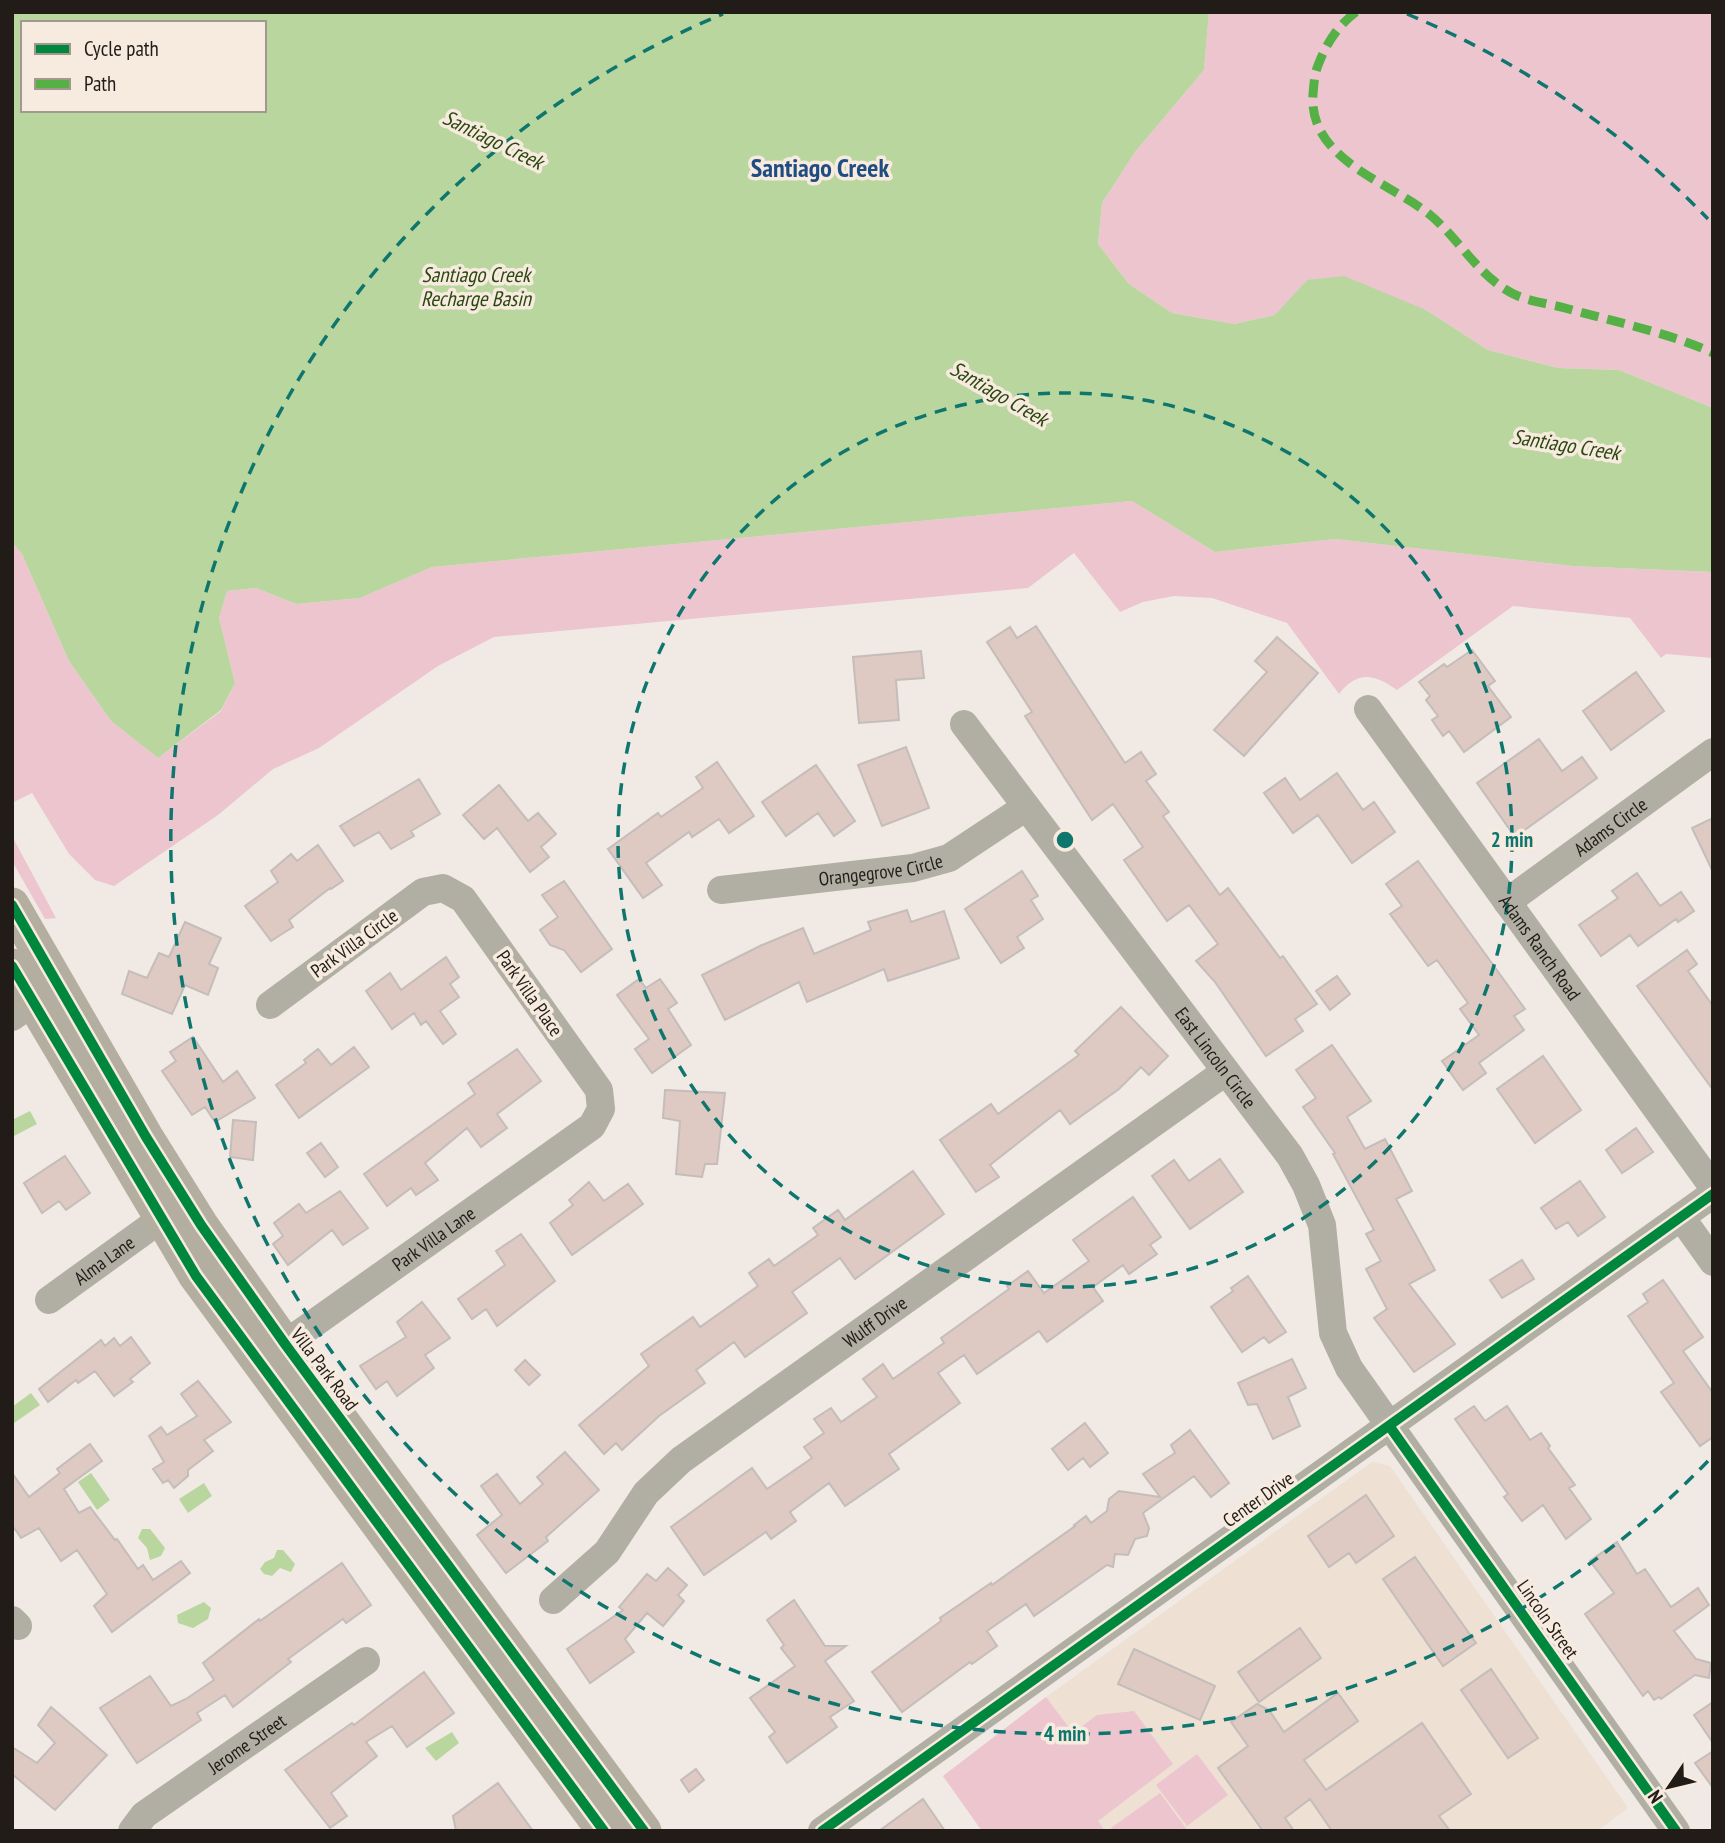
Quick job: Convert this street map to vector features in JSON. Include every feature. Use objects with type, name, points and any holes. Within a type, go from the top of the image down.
[{"type":"main road","name":"Villa Park Road","points":[[12,905],[34,1001],[146,1137],[195,1216],[272,1354],[558,1742],[644,1831]]},
{"type":"main road","name":"Villa Park Road","points":[[12,966],[197,1276],[272,1354]]},
{"type":"main road","name":"Villa Park Road","points":[[558,1742],[604,1831]]},
{"type":"street","name":"Adams Ranch Road","points":[[1368,709],[1713,1187]]},
{"type":"street","name":"East Lincoln Circle","points":[[964,724],[1290,1156],[1306,1185],[1321,1225],[1333,1333],[1349,1368],[1390,1426]]},
{"type":"street","name":"Adams Circle","points":[[1507,902],[1713,752]]},
{"type":"street","name":"Orangegrove Circle","points":[[721,890],[913,868],[949,858],[1026,807]]},
{"type":"street","name":"Park Villa Circle","points":[[270,1005],[423,892],[443,888]]},
{"type":"street","name":"Park Villa Place","points":[[443,888],[463,900],[479,922],[599,1090],[601,1109]]},
{"type":"street","name":"Wulff Drive","points":[[553,1600],[607,1552],[646,1493],[681,1460],[1225,1072]]},
{"type":"street","name":"Park Villa Lane","points":[[272,1354],[592,1126],[601,1109]]},
{"type":"street","name":"Center Drive","points":[[829,1829],[1713,1194]]},
{"type":"street","points":[[1681,1217],[1713,1262]]},
{"type":"street","name":"Alma Lane","points":[[49,1300],[161,1219]]},
{"type":"street","name":"Lincoln Street","points":[[1390,1426],[1676,1831]]},
{"type":"street","name":"Jerome Street","points":[[132,1831],[144,1815],[366,1661]]},
{"type":"shaded area","points":[[1209,12],[1713,12],[1713,408],[1619,370],[1558,368],[1488,350],[1426,310],[1307,280],[1276,315],[1234,324],[1172,313],[1129,284],[1098,244],[1102,203],[1135,152],[1204,70]]},
{"type":"shaded area","points":[[1132,501],[1215,552],[1335,539],[1573,566],[1713,572],[1713,658],[1666,654],[1661,658],[1630,618],[1513,606],[1397,690],[1381,680],[1366,677],[1353,681],[1339,694],[1287,623],[1212,598],[1174,596],[1143,602],[1120,612],[1074,553],[1028,588],[494,637],[438,666],[319,748],[273,769],[218,815],[114,886],[95,880],[69,854],[32,793],[12,803],[12,542],[22,554],[69,661],[111,721],[158,758],[221,711],[235,683],[219,618],[227,591],[256,588],[296,604],[360,598],[432,567]]},
{"type":"shaded area","points":[[12,836],[56,918],[45,919],[12,861]]},
{"type":"shaded area","points":[[1372,1462],[1390,1466],[1628,1808],[1597,1831],[982,1831],[943,1776],[1046,1697]]},
{"type":"shaded area","points":[[1046,1697],[1073,1733],[1097,1715],[1134,1711],[1173,1764],[1098,1821],[1105,1831],[982,1831],[943,1776]]},
{"type":"shaded area","points":[[1197,1754],[1228,1795],[1187,1826],[1156,1785]]},
{"type":"shaded area","points":[[1160,1793],[1188,1831],[1113,1831],[1111,1828]]},
{"type":"water","name":"Santiago Creek Recharge Basin","points":[[12,12],[1209,12],[1204,70],[1135,152],[1102,203],[1098,244],[1129,284],[1172,313],[1234,324],[1275,315],[1307,280],[1344,276],[1426,310],[1488,350],[1558,368],[1619,370],[1713,408],[1713,572],[1573,566],[1335,539],[1215,552],[1132,501],[432,567],[360,598],[296,604],[256,588],[227,591],[219,618],[235,683],[221,710],[158,758],[111,721],[69,661],[22,554],[12,542]]},
{"type":"water","points":[[30,1111],[37,1124],[12,1137],[12,1120]]},
{"type":"water","points":[[31,1393],[40,1405],[14,1423],[12,1407]]},
{"type":"water","points":[[91,1473],[110,1500],[97,1510],[78,1482]]},
{"type":"water","points":[[204,1483],[212,1496],[188,1513],[179,1499]]},
{"type":"water","points":[[142,1529],[150,1529],[165,1548],[161,1556],[150,1560],[147,1548],[138,1538]]},
{"type":"water","points":[[277,1550],[283,1550],[295,1564],[291,1572],[280,1568],[272,1576],[264,1574],[260,1569],[265,1562],[274,1558]]},
{"type":"water","points":[[204,1602],[211,1608],[208,1619],[193,1628],[178,1623],[177,1615]]},
{"type":"water","points":[[452,1732],[459,1743],[436,1761],[425,1748]]},
{"type":"building","points":[[1036,626],[1125,763],[1141,752],[1156,774],[1146,781],[1169,812],[1163,816],[1220,895],[1228,888],[1280,958],[1283,956],[1317,1004],[1295,1019],[1303,1031],[1266,1056],[1215,982],[1196,961],[1218,944],[1189,905],[1167,921],[1124,860],[1143,847],[1113,804],[1092,820],[1025,716],[1032,712],[987,642],[1010,627],[1017,638]]},
{"type":"building","points":[[1277,637],[1318,673],[1244,756],[1214,730],[1267,672],[1255,661]]},
{"type":"building","points":[[1472,650],[1495,681],[1488,686],[1511,717],[1464,752],[1449,731],[1443,736],[1432,720],[1438,716],[1426,700],[1430,696],[1419,682],[1444,664],[1447,667]]},
{"type":"building","points":[[921,651],[924,678],[896,680],[899,720],[859,723],[853,657]]},
{"type":"building","points":[[1636,672],[1664,711],[1611,750],[1583,711]]},
{"type":"building","points":[[1539,739],[1562,771],[1582,757],[1597,778],[1515,837],[1477,783]]},
{"type":"building","points":[[906,747],[929,808],[882,826],[858,765]]},
{"type":"building","points":[[717,762],[754,816],[729,833],[719,819],[692,837],[689,832],[646,863],[662,885],[643,898],[608,849],[658,813],[661,817],[703,788],[696,777]]},
{"type":"building","points":[[816,765],[855,821],[834,836],[818,813],[786,836],[762,802]]},
{"type":"building","points":[[1337,773],[1363,810],[1374,802],[1395,832],[1352,863],[1318,815],[1293,833],[1264,793],[1285,778],[1300,800]]},
{"type":"building","points":[[419,779],[440,814],[411,831],[414,836],[391,849],[379,832],[354,846],[340,826]]},
{"type":"building","points":[[499,785],[528,821],[538,813],[556,834],[541,847],[549,857],[530,872],[497,828],[484,839],[463,815]]},
{"type":"building","points":[[1713,818],[1713,872],[1692,828]]},
{"type":"building","points":[[318,845],[343,881],[289,920],[293,927],[271,941],[245,906],[278,882],[271,871],[291,854],[297,861]]},
{"type":"building","points":[[1418,861],[1525,1009],[1514,1016],[1524,1030],[1479,1063],[1486,1073],[1463,1090],[1442,1061],[1479,1035],[1460,1009],[1468,1003],[1437,960],[1428,966],[1390,914],[1402,906],[1386,884]]},
{"type":"building","points":[[1022,871],[1038,896],[1031,900],[1043,919],[1017,937],[1024,948],[1001,963],[965,909]]},
{"type":"building","points":[[1637,873],[1660,906],[1681,892],[1694,911],[1678,922],[1676,919],[1638,946],[1630,935],[1601,956],[1579,925],[1618,898],[1612,891]]},
{"type":"building","points":[[564,881],[612,949],[581,972],[564,950],[550,945],[540,930],[558,917],[542,895]]},
{"type":"building","points":[[907,910],[911,922],[944,911],[959,958],[888,981],[884,969],[807,1002],[799,982],[725,1020],[702,975],[803,928],[814,954],[871,930],[868,922]]},
{"type":"building","points":[[185,922],[221,938],[209,964],[218,968],[208,995],[185,985],[172,1014],[122,994],[129,971],[147,978],[159,953],[169,957]]},
{"type":"building","points":[[1687,950],[1697,964],[1688,971],[1713,1006],[1713,1090],[1637,986]]},
{"type":"building","points":[[446,957],[459,977],[450,984],[459,997],[440,1011],[456,1034],[443,1044],[426,1021],[421,1025],[414,1013],[392,1029],[366,991],[390,973],[401,990]]},
{"type":"building","points":[[1337,976],[1350,994],[1330,1010],[1316,991]]},
{"type":"building","points":[[639,979],[646,988],[660,979],[677,1003],[668,1009],[691,1045],[652,1073],[635,1049],[649,1039],[617,995]]},
{"type":"building","points":[[1121,1007],[1168,1056],[1149,1075],[1141,1067],[1119,1089],[1070,1124],[1060,1110],[990,1165],[999,1177],[976,1192],[940,1140],[991,1104],[998,1114],[1079,1055],[1075,1051]]},
{"type":"building","points":[[193,1037],[223,1082],[237,1071],[255,1098],[215,1122],[205,1107],[192,1115],[162,1071],[176,1061],[170,1052]]},
{"type":"building","points":[[1332,1045],[1371,1101],[1347,1117],[1365,1149],[1385,1139],[1412,1191],[1396,1199],[1435,1270],[1409,1284],[1455,1344],[1414,1372],[1374,1318],[1387,1309],[1366,1269],[1381,1261],[1366,1234],[1374,1230],[1333,1154],[1335,1153],[1303,1107],[1316,1098],[1296,1070]]},
{"type":"building","points":[[354,1047],[369,1067],[299,1118],[276,1085],[306,1063],[304,1060],[318,1049],[331,1065]]},
{"type":"building","points":[[517,1049],[541,1081],[497,1114],[507,1128],[481,1147],[467,1128],[425,1163],[438,1180],[416,1195],[411,1188],[387,1206],[364,1174],[475,1094],[468,1083]]},
{"type":"building","points":[[1543,1056],[1581,1110],[1535,1143],[1497,1089]]},
{"type":"building","points":[[665,1090],[725,1093],[717,1164],[705,1164],[702,1177],[676,1174],[680,1121],[663,1118]]},
{"type":"building","points":[[233,1120],[256,1122],[253,1160],[230,1157]]},
{"type":"building","points":[[1636,1128],[1653,1152],[1622,1173],[1606,1150]]},
{"type":"building","points":[[321,1143],[338,1167],[325,1177],[307,1153]]},
{"type":"building","points":[[65,1156],[90,1193],[66,1210],[59,1201],[42,1213],[24,1183]]},
{"type":"building","points":[[1220,1159],[1243,1192],[1190,1229],[1152,1176],[1174,1160],[1189,1181]]},
{"type":"building","points":[[913,1171],[944,1214],[855,1279],[840,1258],[792,1292],[807,1313],[745,1357],[734,1342],[696,1370],[705,1383],[659,1416],[622,1450],[616,1443],[604,1454],[579,1425],[649,1366],[641,1354],[693,1317],[700,1327],[758,1286],[749,1273],[769,1259],[774,1266],[818,1235],[813,1228],[838,1210],[845,1220]]},
{"type":"building","points":[[1580,1181],[1605,1217],[1578,1236],[1568,1222],[1556,1229],[1541,1208]]},
{"type":"building","points":[[589,1182],[604,1201],[628,1184],[643,1204],[572,1255],[550,1223],[573,1205],[569,1200]]},
{"type":"building","points":[[340,1191],[368,1228],[343,1245],[332,1230],[288,1265],[273,1244],[283,1236],[274,1223],[299,1204],[306,1213]]},
{"type":"building","points":[[1133,1197],[1161,1237],[1150,1245],[1157,1254],[1129,1274],[1123,1265],[1093,1287],[1103,1301],[1047,1342],[1039,1331],[977,1374],[964,1355],[938,1373],[960,1403],[889,1454],[899,1469],[845,1506],[829,1483],[790,1512],[796,1521],[771,1539],[766,1532],[704,1575],[671,1527],[752,1468],[767,1489],[812,1458],[804,1447],[824,1433],[814,1419],[831,1408],[841,1422],[877,1397],[863,1379],[883,1364],[893,1379],[944,1343],[941,1338],[1009,1289],[1007,1286],[1028,1271],[1044,1293],[1089,1261],[1073,1240]]},
{"type":"building","points":[[521,1234],[555,1281],[497,1326],[486,1309],[472,1319],[458,1299],[505,1265],[496,1251]]},
{"type":"building","points":[[1522,1260],[1534,1279],[1502,1298],[1490,1280]]},
{"type":"building","points":[[1248,1276],[1286,1332],[1269,1343],[1264,1337],[1242,1352],[1211,1307]]},
{"type":"building","points":[[1663,1280],[1703,1337],[1683,1351],[1713,1393],[1713,1437],[1700,1446],[1661,1392],[1674,1383],[1628,1316],[1648,1302],[1643,1294]]},
{"type":"building","points":[[422,1302],[450,1338],[425,1355],[434,1368],[397,1396],[387,1381],[376,1389],[360,1366],[406,1337],[397,1322]]},
{"type":"building","points":[[131,1337],[150,1363],[130,1379],[133,1382],[114,1396],[95,1371],[78,1383],[76,1380],[48,1402],[39,1389],[101,1340],[105,1346],[114,1338],[120,1346]]},
{"type":"building","points":[[1292,1359],[1306,1388],[1288,1397],[1300,1426],[1273,1439],[1257,1404],[1248,1405],[1238,1383]]},
{"type":"building","points":[[525,1360],[540,1375],[529,1385],[515,1370]]},
{"type":"building","points":[[198,1381],[231,1422],[204,1440],[213,1451],[188,1470],[188,1476],[174,1488],[168,1480],[163,1483],[153,1469],[164,1462],[149,1436],[161,1427],[167,1435],[197,1416],[181,1394]]},
{"type":"building","points":[[1474,1406],[1485,1421],[1507,1406],[1530,1440],[1541,1433],[1550,1446],[1548,1448],[1575,1485],[1569,1488],[1591,1519],[1566,1539],[1543,1505],[1522,1521],[1504,1497],[1508,1494],[1455,1419]]},
{"type":"building","points":[[1085,1423],[1108,1453],[1090,1467],[1083,1458],[1068,1470],[1052,1449]]},
{"type":"building","points":[[1190,1430],[1229,1483],[1211,1497],[1194,1476],[1143,1513],[1149,1528],[1147,1536],[1135,1539],[1128,1555],[1115,1554],[1113,1567],[1107,1565],[1034,1616],[1026,1604],[987,1631],[997,1646],[972,1664],[970,1662],[902,1712],[872,1672],[941,1621],[940,1618],[991,1583],[992,1585],[1086,1516],[1091,1523],[1107,1511],[1109,1499],[1119,1491],[1160,1497],[1143,1474],[1175,1453],[1171,1445]]},
{"type":"building","points":[[90,1444],[102,1461],[64,1489],[79,1513],[90,1507],[138,1569],[143,1565],[153,1580],[181,1561],[190,1573],[112,1632],[94,1606],[107,1594],[77,1550],[61,1561],[39,1528],[21,1538],[12,1525],[12,1473],[29,1497],[60,1473],[57,1469]]},
{"type":"building","points":[[565,1452],[599,1490],[546,1537],[548,1541],[506,1573],[477,1535],[502,1515],[481,1486],[497,1474],[520,1504],[543,1484],[537,1477]]},
{"type":"building","points":[[1366,1495],[1394,1536],[1356,1563],[1349,1553],[1329,1567],[1308,1536]]},
{"type":"building","points":[[1617,1542],[1637,1574],[1645,1569],[1671,1607],[1698,1588],[1709,1605],[1674,1631],[1696,1659],[1711,1663],[1709,1678],[1695,1675],[1661,1699],[1659,1697],[1654,1700],[1648,1691],[1643,1696],[1585,1614],[1614,1593],[1590,1561]]},
{"type":"building","points":[[1415,1557],[1476,1643],[1443,1666],[1383,1579]]},
{"type":"building","points":[[342,1563],[371,1605],[346,1623],[343,1619],[288,1659],[291,1662],[233,1707],[225,1695],[197,1713],[201,1720],[137,1763],[100,1708],[150,1676],[171,1706],[186,1699],[214,1680],[203,1663],[259,1619],[260,1621]]},
{"type":"building","points":[[668,1568],[687,1585],[678,1595],[684,1601],[663,1626],[647,1613],[625,1639],[634,1652],[590,1683],[567,1649],[623,1610],[619,1607],[647,1574],[656,1581]]},
{"type":"building","points":[[794,1600],[825,1646],[846,1646],[825,1661],[854,1701],[830,1717],[837,1727],[787,1763],[769,1737],[775,1732],[750,1698],[795,1666],[781,1648],[784,1645],[767,1620]]},
{"type":"building","points":[[1300,1628],[1321,1658],[1259,1702],[1238,1672]]},
{"type":"building","points":[[1134,1649],[1215,1686],[1200,1720],[1118,1684]]},
{"type":"building","points":[[1491,1669],[1538,1738],[1508,1758],[1461,1690]]},
{"type":"building","points":[[424,1672],[454,1713],[407,1747],[392,1726],[366,1742],[377,1756],[331,1793],[347,1816],[330,1828],[285,1770],[352,1723],[354,1725]]},
{"type":"building","points":[[1338,1693],[1358,1721],[1304,1760],[1326,1790],[1422,1723],[1471,1794],[1439,1816],[1450,1831],[1332,1831],[1310,1799],[1285,1818],[1294,1831],[1263,1831],[1218,1768],[1248,1746],[1231,1722],[1257,1704],[1269,1710],[1284,1732]]},
{"type":"building","points":[[1713,1702],[1713,1743],[1694,1715]]},
{"type":"building","points":[[51,1707],[107,1755],[55,1810],[12,1774],[12,1747],[37,1763],[55,1743],[38,1725]]},
{"type":"building","points":[[1713,1751],[1713,1788],[1695,1763]]},
{"type":"building","points":[[696,1769],[704,1780],[689,1792],[681,1780]]},
{"type":"building","points":[[498,1783],[533,1831],[456,1831],[453,1816]]},
{"type":"building","points":[[923,1799],[945,1831],[879,1831]]},
{"type":"marked path","points":[[1356,12],[1332,37],[1320,60],[1315,78],[1315,116],[1323,136],[1336,152],[1353,166],[1429,214],[1481,270],[1518,296],[1659,333],[1713,353]]},
{"type":"cycle path","points":[[12,905],[146,1137],[201,1225],[285,1344],[644,1831]]},
{"type":"cycle path","points":[[12,966],[196,1276],[604,1831]]},
{"type":"cycle path","points":[[822,1831],[1713,1194]]},
{"type":"cycle path","points":[[1390,1427],[1676,1831]]},
{"type":"district","name":"Santiago Creek","points":[[820,168]]}]
